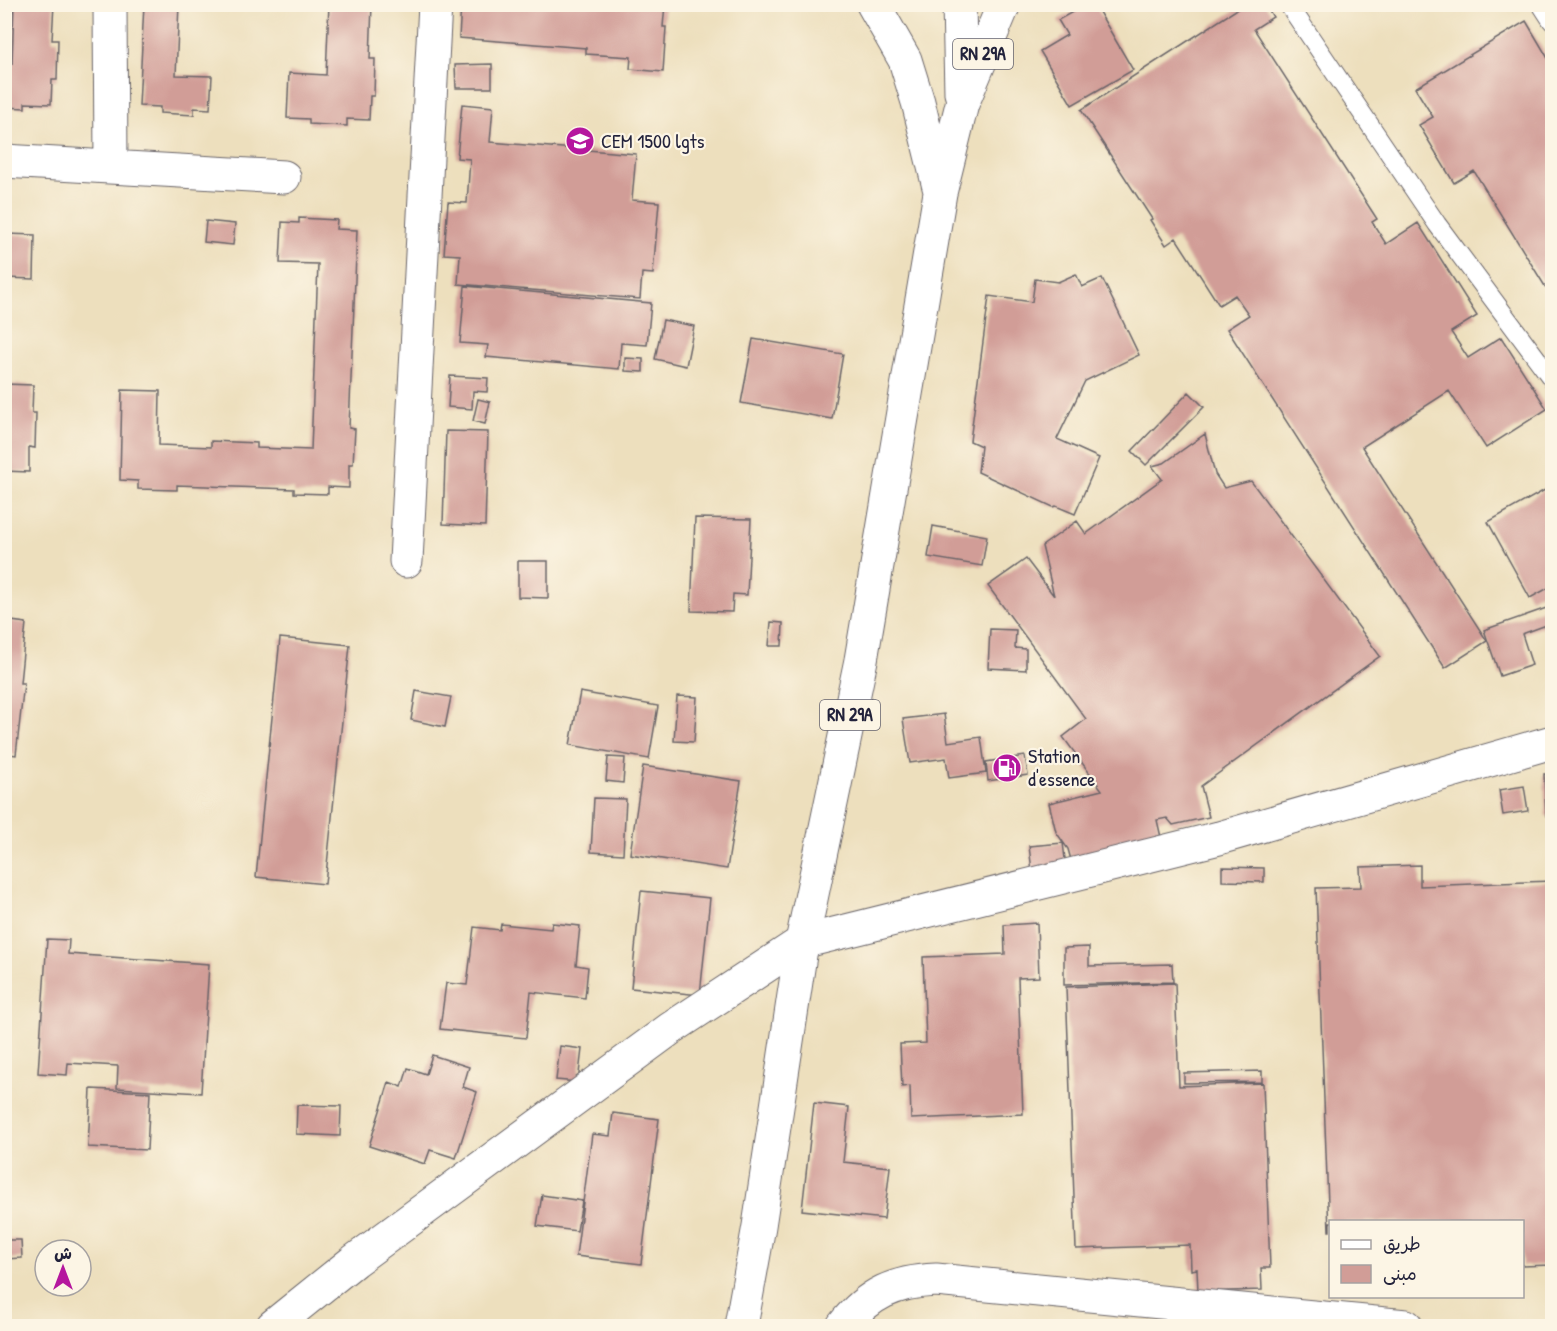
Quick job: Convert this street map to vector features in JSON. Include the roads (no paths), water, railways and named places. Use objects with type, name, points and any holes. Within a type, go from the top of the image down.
[{"type":"street","points":[[110,4],[111,167]]},
{"type":"street","points":[[406,561],[435,4]]},
{"type":"street","points":[[873,4],[905,60],[918,102],[940,193]]},
{"type":"street","name":"RN 29A","points":[[959,4],[962,104]]},
{"type":"street","name":"RN 29A","points":[[741,1326],[759,1226],[802,942],[861,660],[940,193],[962,104],[1004,4]]},
{"type":"street","points":[[4,161],[284,177]]},
{"type":"street","points":[[273,1326],[354,1261],[670,1029],[802,942],[1219,838],[1552,742]]},
{"type":"street","points":[[843,1326],[853,1312],[871,1298],[891,1287],[913,1281],[936,1280],[1406,1326]]},
{"type":"lane","points":[[1288,4],[1437,224],[1552,379]]},
{"type":"lane","points":[[1541,4],[1552,21]]},
{"type":"place","name":"CEM 1500 lgts","points":[[580,141]]},
{"type":"place","name":"Station d'essence","points":[[1007,768]]}]
